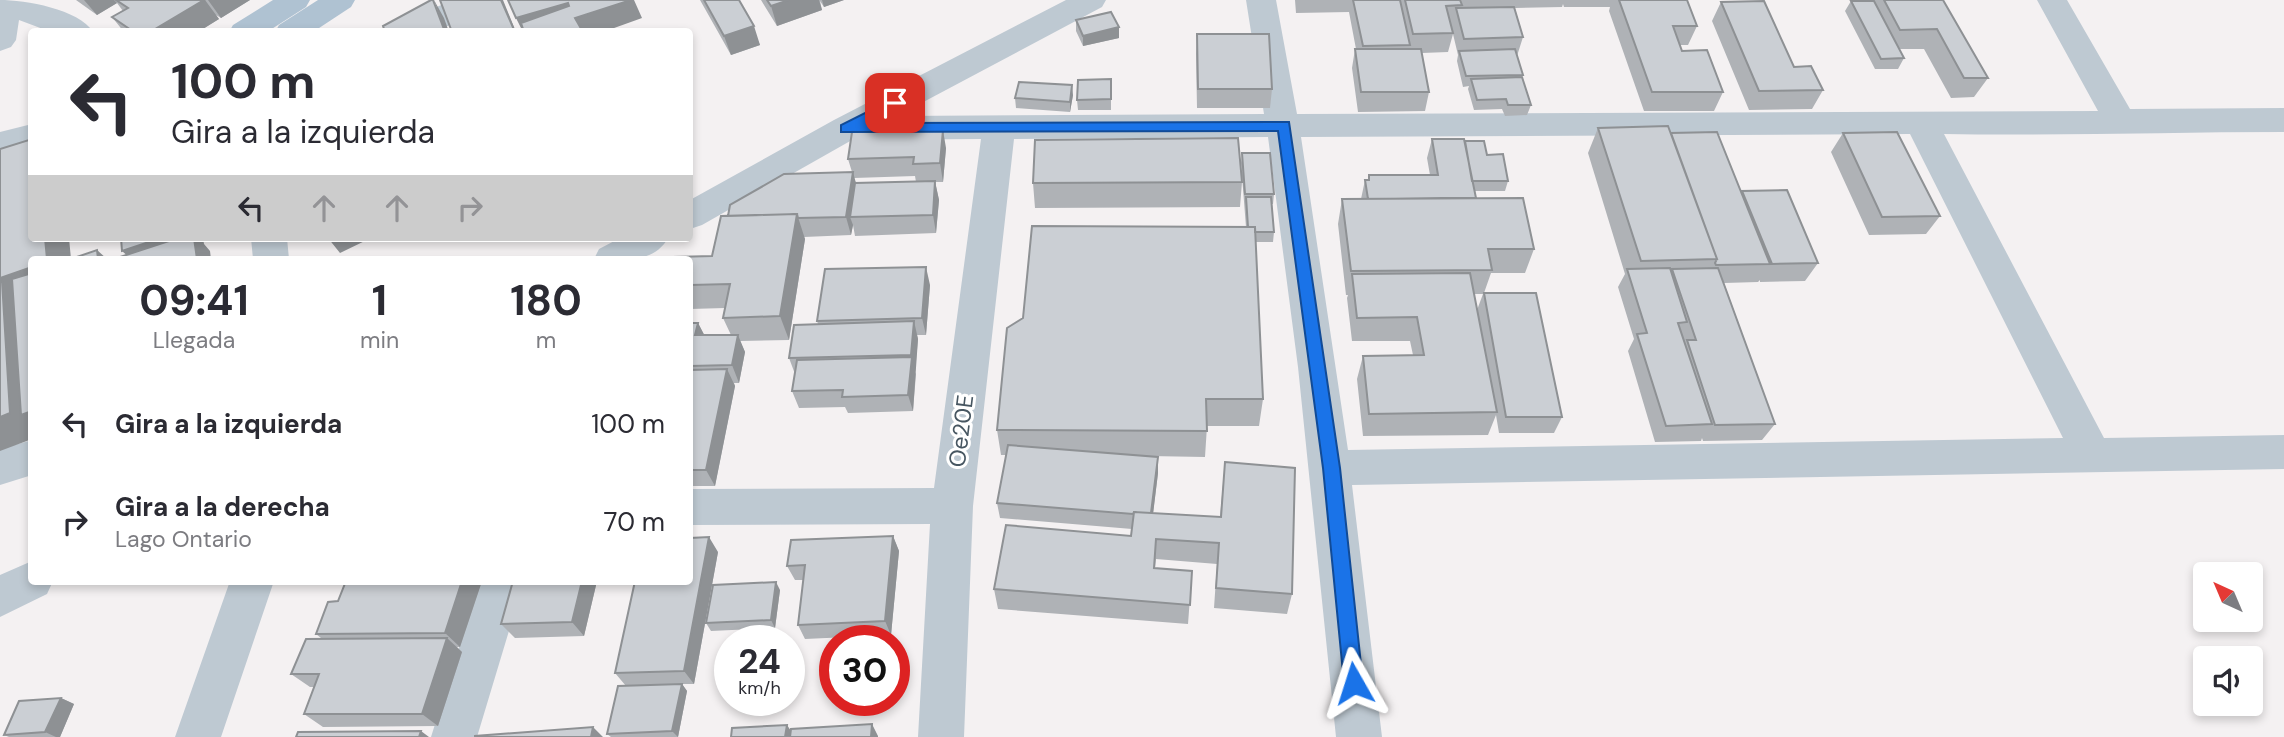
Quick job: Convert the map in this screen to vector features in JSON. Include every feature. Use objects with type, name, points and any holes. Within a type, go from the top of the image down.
[{"type":"main road","points":[[250,28],[295,0]]},
{"type":"main road","points":[[295,28],[340,0]]},
{"type":"street","points":[[411,28],[483,0]]},
{"type":"street","points":[[693,214],[846,128],[1091,0]]},
{"type":"street","points":[[1261,0],[1284,126],[1331,468],[1359,737]]},
{"type":"street","points":[[2052,0],[2120,121]]},
{"type":"street","points":[[0,40],[2,4],[50,18],[70,28]]},
{"type":"street","points":[[846,128],[1921,122],[2074,124],[2120,121],[2284,120]]},
{"type":"street","points":[[1921,122],[2092,455]]},
{"type":"street","name":"Oe20E","points":[[941,737],[952,506],[999,127]]},
{"type":"street","points":[[0,144],[28,137]]},
{"type":"street","points":[[617,256],[643,242]]},
{"type":"street","points":[[1331,468],[2284,452]]},
{"type":"street","points":[[0,467],[28,458]]},
{"type":"street","points":[[693,507],[952,506]]},
{"type":"street","points":[[0,597],[28,582]]},
{"type":"street","points":[[198,737],[250,585]]},
{"type":"street","points":[[454,737],[501,585]]},
{"type":"building","points":[[116,0],[204,0],[157,28],[128,28],[112,17],[128,8]]},
{"type":"building","points":[[433,0],[444,28],[384,28]]},
{"type":"building","points":[[440,0],[501,0],[513,28],[450,28]]},
{"type":"building","points":[[508,0],[631,0],[575,18],[581,28],[523,28],[521,23],[569,6],[568,3],[516,18]]},
{"type":"building","points":[[704,0],[739,0],[754,26],[724,36]]},
{"type":"building","points":[[767,0],[789,0],[771,6]]},
{"type":"building","points":[[1353,0],[1400,0],[1410,45],[1363,46]]},
{"type":"building","points":[[1405,0],[1460,0],[1462,5],[1446,6],[1453,33],[1413,34]]},
{"type":"building","points":[[1619,0],[1687,0],[1697,26],[1673,26],[1682,51],[1707,50],[1723,92],[1652,92]]},
{"type":"building","points":[[1884,0],[1943,0],[1988,78],[1964,78],[1937,29],[1900,30]]},
{"type":"building","points":[[1764,1],[1794,67],[1811,66],[1823,90],[1759,91],[1721,2]]},
{"type":"building","points":[[1851,1],[1874,1],[1904,58],[1881,59]]},
{"type":"building","points":[[1514,7],[1523,37],[1464,39],[1456,8]]},
{"type":"building","points":[[1111,12],[1119,27],[1083,36],[1076,20]]},
{"type":"building","points":[[1197,34],[1269,34],[1272,89],[1198,89]]},
{"type":"building","points":[[1355,49],[1421,49],[1429,92],[1361,92]]},
{"type":"building","points":[[1515,49],[1523,75],[1466,76],[1459,51]]},
{"type":"building","points":[[1522,77],[1531,105],[1508,105],[1506,99],[1477,100],[1471,79]]},
{"type":"building","points":[[1111,79],[1111,99],[1077,100],[1078,80]]},
{"type":"building","points":[[1019,82],[1072,85],[1070,102],[1015,98]]},
{"type":"building","points":[[1668,126],[1717,259],[1641,261],[1598,128]]},
{"type":"building","points":[[943,130],[940,163],[913,164],[914,157],[848,159],[852,132]]},
{"type":"building","points":[[1717,132],[1770,264],[1715,263],[1717,259],[1671,133]]},
{"type":"building","points":[[1897,132],[1940,216],[1882,217],[1843,133]]},
{"type":"building","points":[[1238,138],[1242,182],[1033,183],[1035,140]]},
{"type":"building","points":[[1432,139],[1464,139],[1476,198],[1368,199],[1365,180],[1369,180],[1369,175],[1438,175]]},
{"type":"building","points":[[28,140],[28,242],[45,242],[47,256],[28,256],[28,268],[0,278],[0,149]]},
{"type":"building","points":[[1465,141],[1484,141],[1487,155],[1503,154],[1508,181],[1472,181]]},
{"type":"building","points":[[1242,153],[1270,153],[1274,194],[1245,194]]},
{"type":"building","points":[[853,172],[846,217],[798,218],[797,214],[728,216],[730,205],[784,174]]},
{"type":"building","points":[[935,181],[933,215],[850,217],[855,183]]},
{"type":"building","points":[[1787,190],[1818,263],[1772,264],[1742,191]]},
{"type":"building","points":[[1246,197],[1271,197],[1274,232],[1255,232],[1255,227],[1248,227]]},
{"type":"building","points":[[1523,198],[1534,249],[1488,249],[1492,270],[1351,271],[1342,199]]},
{"type":"building","points":[[797,214],[780,316],[723,318],[730,284],[693,285],[693,256],[712,256],[721,216]]},
{"type":"building","points":[[1032,226],[1255,227],[1263,399],[1206,399],[1207,431],[997,430],[1007,328],[1023,318]]},
{"type":"building","points":[[121,242],[149,242],[122,251]]},
{"type":"building","points":[[166,242],[195,242],[197,256],[123,256]]},
{"type":"building","points":[[97,250],[98,256],[80,256]]},
{"type":"building","points":[[926,267],[922,318],[817,321],[825,269]]},
{"type":"building","points":[[1670,268],[1687,322],[1678,323],[1712,424],[1666,426],[1637,334],[1647,333],[1627,269]]},
{"type":"building","points":[[1718,268],[1775,424],[1715,425],[1687,340],[1696,340],[1672,269]]},
{"type":"building","points":[[1470,273],[1497,412],[1369,414],[1363,356],[1424,355],[1417,317],[1357,318],[1352,274]]},
{"type":"building","points":[[28,274],[28,412],[21,415],[12,279]]},
{"type":"building","points":[[2,281],[10,413],[0,417],[0,282]]},
{"type":"building","points":[[1484,293],[1536,293],[1562,417],[1506,417]]},
{"type":"building","points":[[914,321],[911,355],[789,358],[794,325]]},
{"type":"building","points":[[693,323],[698,323],[695,335],[738,335],[732,365],[693,366]]},
{"type":"building","points":[[912,357],[908,395],[842,397],[843,390],[792,391],[797,360]]},
{"type":"building","points":[[727,369],[706,470],[693,470],[693,370]]},
{"type":"building","points":[[1008,445],[1158,457],[1151,513],[1133,514],[997,503]]},
{"type":"building","points":[[1225,462],[1295,468],[1292,594],[1216,588],[1219,543],[1156,539],[1154,568],[1192,571],[1190,605],[994,589],[1006,525],[1131,536],[1134,512],[1221,517]]},
{"type":"building","points":[[893,536],[885,621],[798,625],[805,565],[787,566],[791,540]]},
{"type":"building","points":[[709,537],[684,671],[615,673],[634,585],[693,585],[693,538]]},
{"type":"building","points":[[776,582],[771,620],[706,623],[713,585]]},
{"type":"building","points":[[344,585],[461,585],[445,633],[316,634],[328,602],[338,601]]},
{"type":"building","points":[[512,585],[581,585],[572,622],[501,624]]},
{"type":"building","points":[[447,638],[422,714],[304,714],[319,674],[291,674],[306,639]]},
{"type":"building","points":[[682,684],[672,731],[607,734],[618,686]]},
{"type":"building","points":[[61,698],[45,732],[4,735],[19,701]]},
{"type":"building","points":[[872,724],[871,737],[790,737],[791,729]]},
{"type":"building","points":[[787,725],[785,737],[731,737],[732,728]]},
{"type":"building","points":[[593,727],[591,737],[475,737],[475,736]]},
{"type":"building","points":[[421,731],[419,737],[296,737],[298,732]]},
{"type":"route","points":[[895,103],[846,128],[1284,126],[1331,468],[1354,683]]}]
